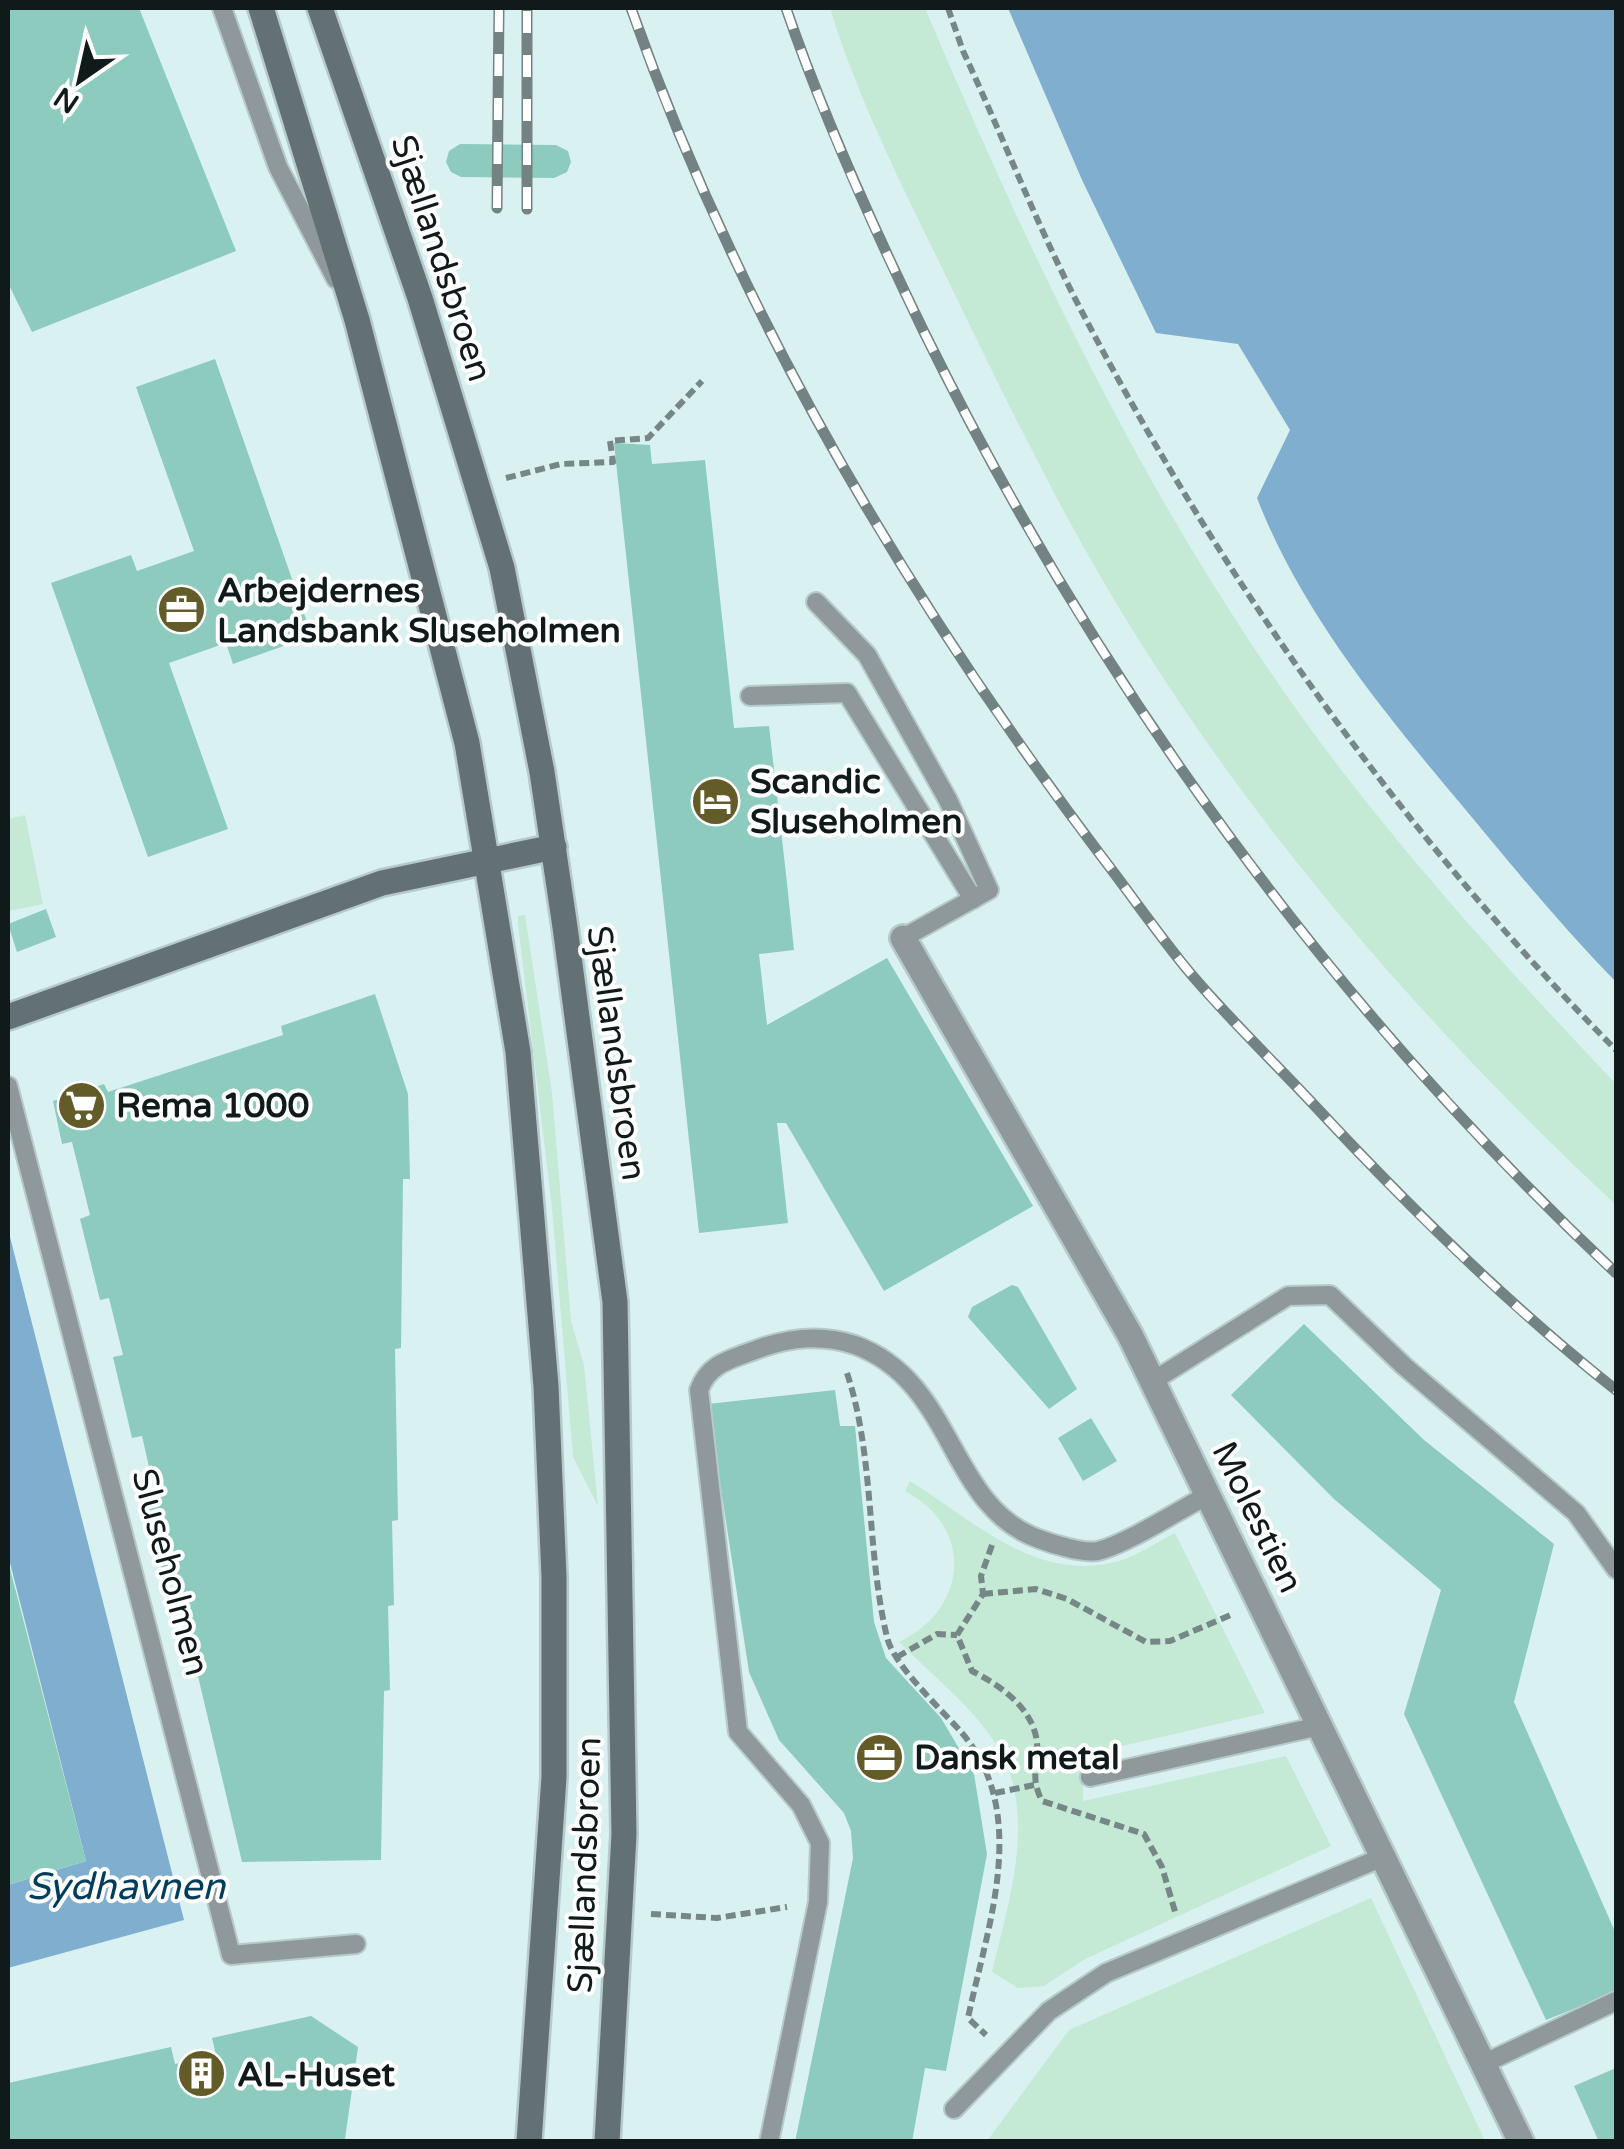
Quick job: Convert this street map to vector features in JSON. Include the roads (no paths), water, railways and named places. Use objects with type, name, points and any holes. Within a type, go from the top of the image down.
[{"type":"street","name":"Sjællandsbroen","points":[[261,8],[357,320],[467,744],[490,860],[518,1052],[535,1237],[554,1578],[554,1778],[529,2142]]},
{"type":"street","name":"Sjællandsbroen","points":[[320,8],[480,484],[525,678],[554,846],[615,1302],[622,1519],[624,1834],[607,2142]]},
{"type":"street","points":[[8,1018],[382,883],[554,846]]},
{"type":"street","name":"Molestien","points":[[903,938],[1152,1380],[1521,2142]]},
{"type":"lane","points":[[222,8],[278,167],[357,320]]},
{"type":"lane","points":[[816,602],[867,656],[948,800],[988,890],[903,938]]},
{"type":"lane","points":[[750,696],[847,693],[973,899]]},
{"type":"lane","name":"Sluseholmen","points":[[8,1086],[231,1955],[356,1944]]},
{"type":"lane","points":[[1152,1380],[1288,1296],[1330,1295],[1404,1366],[1576,1513],[1616,1569]]},
{"type":"lane","points":[[768,2142],[818,1902],[820,1843],[801,1805],[738,1732],[700,1390],[704,1376],[729,1360],[788,1338],[836,1339],[881,1355],[918,1386],[992,1511],[1037,1539],[1096,1552],[1208,1495]]},
{"type":"lane","points":[[1090,1776],[1320,1726]]},
{"type":"lane","points":[[954,2109],[1049,2011],[1106,1973],[1383,1857]]},
{"type":"lane","points":[[1484,2064],[1616,2001]]},
{"type":"water","points":[[1008,8],[1616,8],[1616,982],[1435,773],[1376,700],[1322,623],[1297,582],[1257,498],[1290,430],[1238,344],[1156,333],[1082,180]]},
{"type":"water","name":"Sydhavnen","points":[[8,1229],[184,1920],[8,1968],[8,1885],[86,1861],[8,1555]]},
{"type":"railway","points":[[497,208],[499,8]]},
{"type":"railway","points":[[527,8],[527,209]]},
{"type":"railway","points":[[631,8],[674,122],[776,343],[896,556],[1030,759],[1168,946],[1221,1008],[1460,1254],[1616,1390]]},
{"type":"railway","points":[[786,8],[850,172],[924,332],[992,463],[1065,590],[1144,714],[1228,834],[1317,950],[1511,1170],[1616,1273]]},
{"type":"place","name":"Arbejdernes Landsbank Sluseholmen","points":[[182,610]]},
{"type":"place","name":"Scandic Sluseholmen","points":[[715,801]]},
{"type":"place","name":"Rema 1000","points":[[81,1105]]},
{"type":"place","name":"Dansk metal","points":[[879,1757]]},
{"type":"place","name":"AL-Huset","points":[[202,2074]]}]
